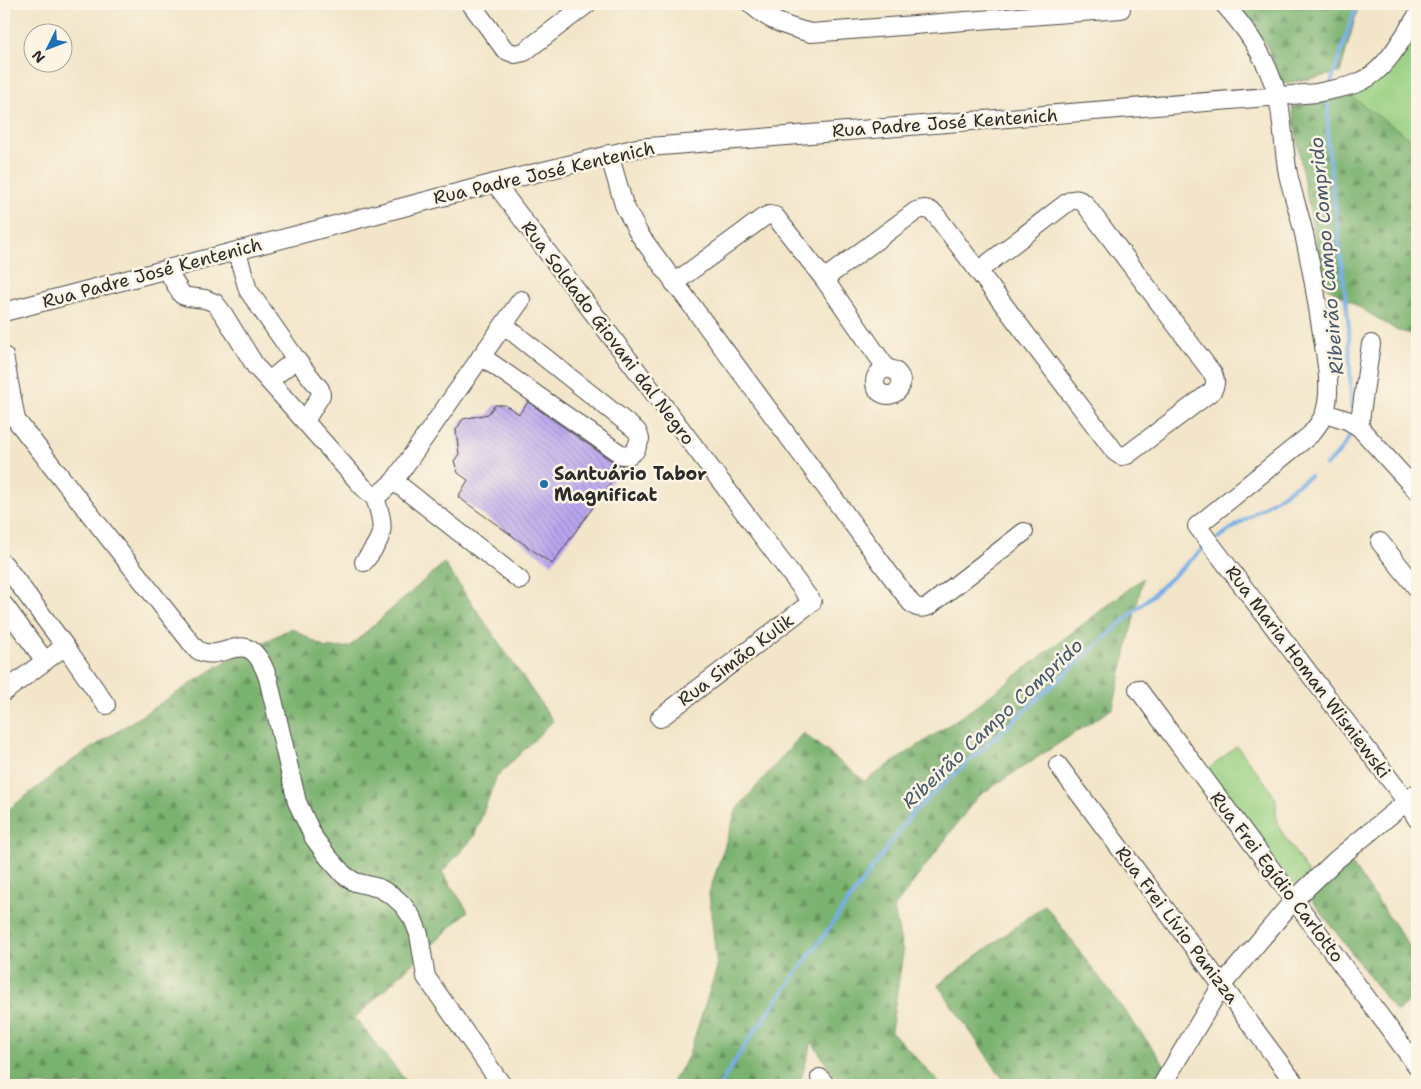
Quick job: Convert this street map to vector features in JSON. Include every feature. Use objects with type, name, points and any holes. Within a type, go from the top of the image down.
[{"type":"street","points":[[470,4],[505,50],[514,54],[524,52],[588,4]]},
{"type":"street","points":[[1224,4],[1246,31],[1261,55],[1272,77],[1278,97],[1288,173],[1307,244],[1324,349],[1327,386],[1325,413],[1347,420],[1359,427],[1417,491]]},
{"type":"street","points":[[756,6],[768,18],[787,27],[811,33],[1121,9]]},
{"type":"street","name":"Rua Padre José Kentenich","points":[[4,312],[495,183],[609,154],[654,145],[1317,93],[1362,81],[1381,66],[1417,16]]},
{"type":"street","points":[[609,154],[624,205],[631,221],[674,283],[911,604],[923,609],[929,606],[1024,532]]},
{"type":"street","name":"Rua Soldado Giovani dal Negro","points":[[495,183],[812,602]]},
{"type":"street","points":[[824,279],[916,211],[923,208],[935,214],[978,271],[1116,452],[1121,456],[1127,455],[1212,391],[1215,386],[1216,380],[1212,374],[1084,203],[1079,199],[1073,199],[1068,202],[978,271]]},
{"type":"street","points":[[674,283],[764,217],[769,215],[775,216],[824,279],[887,369]]},
{"type":"street","points":[[237,252],[248,290],[296,359],[320,389],[321,395],[305,421]]},
{"type":"street","points":[[167,270],[182,295],[206,299],[215,303],[256,368],[363,487],[376,498],[383,519],[382,531],[377,545],[364,562]]},
{"type":"street","points":[[376,498],[394,481],[521,300]]},
{"type":"street","points":[[481,356],[622,455],[629,455],[635,451],[640,439],[636,431],[504,325]]},
{"type":"street","points":[[1359,427],[1371,344]]},
{"type":"street","points":[[4,356],[10,421],[196,649],[208,654],[243,647],[254,652],[263,663],[297,802],[314,838],[328,858],[344,875],[355,882],[379,888],[393,896],[403,905],[413,920],[419,934],[426,977],[502,1085]]},
{"type":"street","points":[[269,381],[296,359]]},
{"type":"street","name":"Rua Maria Homan Wisniewski","points":[[1325,413],[1310,435],[1197,526],[1412,798],[1417,819]]},
{"type":"street","points":[[394,481],[520,580]]},
{"type":"street","points":[[1380,542],[1417,588]]},
{"type":"street","points":[[6,572],[24,590],[106,706]]},
{"type":"street","points":[[24,590],[4,605],[45,661]]},
{"type":"street","name":"Rua Simão Kulik","points":[[660,718],[812,602]]},
{"type":"street","points":[[4,692],[65,646]]},
{"type":"street","name":"Rua Frei Egídio Carlotto","points":[[1138,689],[1417,1066]]},
{"type":"street","name":"Rua Frei Lívio Panizza","points":[[1058,765],[1296,1085]]},
{"type":"street","points":[[1162,1085],[1222,985],[1294,900],[1336,860],[1412,798]]},
{"type":"green space","points":[[1237,4],[1359,4],[1340,73],[1282,84],[1268,48]]},
{"type":"green space","points":[[1417,30],[1417,143],[1350,96],[1362,91],[1381,77],[1396,60]]},
{"type":"green space","points":[[1350,96],[1417,143],[1417,335],[1398,331],[1325,286],[1304,182],[1292,107]]},
{"type":"green space","points":[[444,563],[553,721],[496,778],[474,837],[442,872],[468,911],[355,1018],[409,1085],[4,1085],[4,813],[73,760],[226,661],[292,628],[325,648],[349,647]]},
{"type":"green space","points":[[1143,578],[1113,708],[977,797],[894,908],[903,953],[891,1031],[941,1085],[841,1085],[812,1042],[799,1085],[670,1085],[688,1057],[717,968],[709,893],[737,809],[803,733],[865,781],[971,710]]},
{"type":"green space","points":[[1237,746],[1271,790],[1276,799],[1276,814],[1280,829],[1309,874],[1295,888],[1207,770]]},
{"type":"green space","points":[[1351,863],[1417,957],[1417,996],[1396,1012],[1311,899]]},
{"type":"green space","points":[[1045,905],[1180,1085],[1007,1085],[938,985]]},
{"type":"building","name":"Santuário Tabor Magnificat","points":[[528,402],[616,464],[623,466],[552,564],[458,497],[468,480],[458,473],[454,461],[459,454],[456,430],[463,419],[488,414],[495,405],[505,405],[519,414]]},
{"type":"waterway","name":"Ribeirão Campo Comprido","points":[[1331,82],[1357,4]]},
{"type":"waterway","name":"Ribeirão Campo Comprido","points":[[1328,104],[1328,145],[1349,328],[1351,407]]},
{"type":"waterway","name":"Ribeirão Campo Comprido","points":[[1325,466],[1340,452],[1351,434]]},
{"type":"waterway","name":"Ribeirão Campo Comprido","points":[[1218,538],[1310,476]]},
{"type":"waterway","name":"Ribeirão Campo Comprido","points":[[720,1085],[749,1039],[913,812],[1203,549]]},
{"type":"place","name":"Santuário Tabor Magnificat","points":[[544,484]]}]
